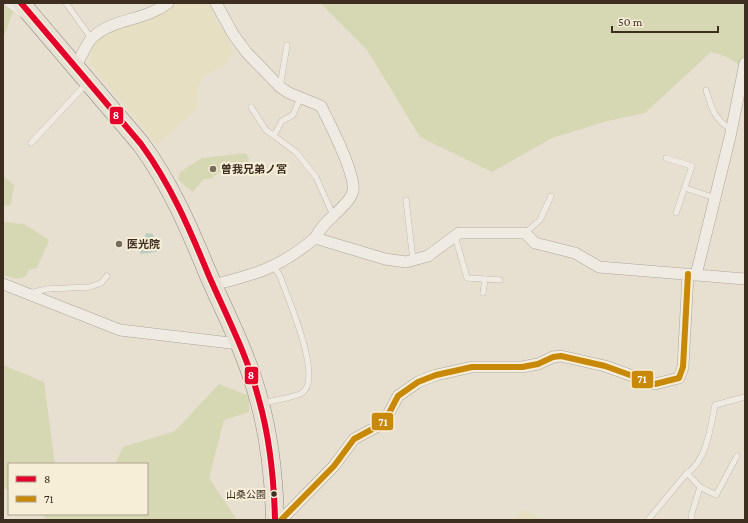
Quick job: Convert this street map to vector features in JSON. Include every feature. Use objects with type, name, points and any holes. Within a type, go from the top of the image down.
[{"type":"main road","points":[[26,9],[157,167],[185,219],[239,344],[260,404],[272,472],[275,520]]},
{"type":"street","points":[[74,67],[91,38],[114,24],[149,15],[168,3]]},
{"type":"street","points":[[213,285],[250,276],[274,267],[296,254],[315,238],[321,227],[346,204],[353,191],[351,177],[320,106],[289,93],[280,87],[247,53],[233,34],[216,3]]},
{"type":"street","points":[[281,520],[334,466],[354,439],[380,425],[387,417],[398,396],[418,382],[436,374],[472,367],[522,367],[538,364],[553,357],[561,356],[605,366],[655,384],[678,378],[683,367],[692,274],[715,198],[732,130],[745,63]]},
{"type":"street","points":[[315,238],[385,259],[406,262],[428,256],[460,233],[525,233],[535,243],[575,253],[599,267],[745,279]]},
{"type":"street","points":[[3,284],[120,330],[239,344]]},
{"type":"lane","points":[[7,3],[23,16],[26,9]]},
{"type":"lane","points":[[66,3],[91,38]]},
{"type":"lane","points":[[280,87],[287,45]]},
{"type":"lane","points":[[31,143],[87,82]]},
{"type":"lane","points":[[706,90],[712,110],[720,123],[732,130]]},
{"type":"lane","points":[[274,135],[282,121],[293,115],[300,98]]},
{"type":"lane","points":[[251,107],[266,130],[296,152],[316,177],[333,215]]},
{"type":"lane","points":[[666,158],[692,166],[676,213]]},
{"type":"lane","points":[[685,188],[715,198]]},
{"type":"lane","points":[[525,233],[540,220],[551,196]]},
{"type":"lane","points":[[406,200],[413,260]]},
{"type":"lane","points":[[455,236],[466,278],[500,280]]},
{"type":"lane","points":[[260,404],[302,393],[309,385],[310,371],[307,350],[280,276],[274,267]]},
{"type":"lane","points":[[29,293],[47,289],[90,287],[101,283],[107,276]]},
{"type":"lane","points":[[483,293],[485,279]]},
{"type":"lane","points":[[648,520],[687,474],[695,469],[708,438],[715,405],[745,397]]},
{"type":"lane","points":[[687,474],[700,487],[716,495],[737,456]]},
{"type":"lane","points":[[691,520],[700,487]]},
{"type":"shaded area","points":[[177,3],[210,3],[217,23],[224,31],[233,53],[224,65],[206,75],[198,86],[199,107],[157,145],[89,62],[93,45],[101,37],[130,24],[156,16]]},
{"type":"shaded area","points":[[146,233],[153,234],[157,252],[140,254]]},
{"type":"shaded area","points":[[524,510],[544,520],[512,520]]},
{"type":"green space","points":[[3,3],[8,3],[15,7],[3,39]]},
{"type":"green space","points":[[320,3],[745,3],[745,73],[735,62],[711,52],[645,113],[608,121],[552,138],[492,172],[420,137],[367,50]]},
{"type":"green space","points":[[246,153],[249,159],[248,167],[238,174],[221,171],[211,179],[204,179],[193,192],[178,179],[180,172],[202,158]]},
{"type":"green space","points":[[3,176],[14,185],[11,205],[3,206]]},
{"type":"green space","points":[[3,222],[24,224],[49,240],[37,268],[29,270],[25,277],[17,279],[3,275]]},
{"type":"green space","points":[[3,365],[44,382],[55,463],[8,463],[8,490],[3,488]]},
{"type":"green space","points":[[219,384],[249,396],[249,412],[224,420],[209,478],[237,520],[48,520],[41,515],[148,515],[148,463],[115,463],[123,447],[175,431]]},
{"type":"transit line","name":"8","points":[[21,3],[141,144],[162,175],[179,208],[237,337],[254,384],[263,415],[269,444],[274,489],[275,520]]},
{"type":"transit line","name":"71","points":[[281,520],[334,466],[354,439],[380,425],[387,417],[398,396],[418,382],[436,375],[472,367],[522,367],[538,364],[553,357],[561,356],[605,366],[655,384],[679,378],[683,367],[688,274]]},
{"type":"place","name":"曽我兄弟ノ宮","points":[[213,169]]},
{"type":"place","name":"医光院","points":[[119,244]]},
{"type":"place","name":"山桑公園","points":[[274,494]]}]
